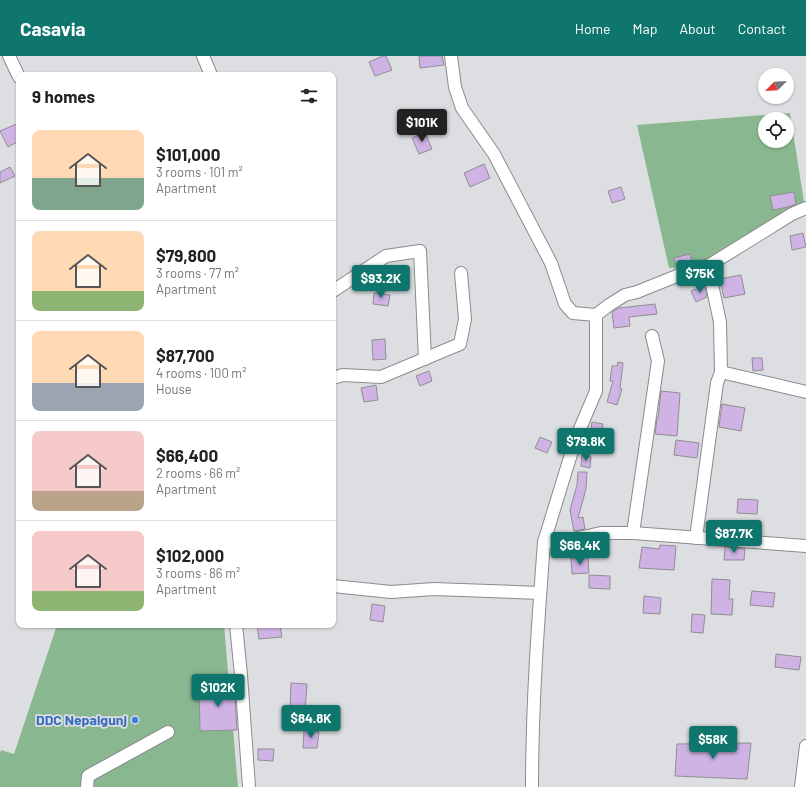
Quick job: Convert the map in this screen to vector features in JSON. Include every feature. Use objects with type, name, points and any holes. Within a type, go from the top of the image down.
[{"type":"street","points":[[10,56],[17,72]]},
{"type":"street","points":[[203,56],[210,72]]},
{"type":"street","points":[[451,56],[455,87],[462,108],[494,154],[505,174],[551,263],[565,304],[573,313],[596,315],[608,305],[625,295],[637,292],[699,267],[708,266],[792,214],[806,208]]},
{"type":"street","points":[[336,289],[386,256],[420,251],[424,359]]},
{"type":"street","points":[[696,538],[716,383],[721,372],[720,322],[708,266]]},
{"type":"street","points":[[336,377],[343,375],[382,377],[460,344],[465,319],[461,273]]},
{"type":"street","points":[[532,787],[532,734],[544,542],[576,438],[596,390],[596,315]]},
{"type":"street","points":[[633,533],[658,361],[652,336]]},
{"type":"street","points":[[721,372],[806,392]]},
{"type":"street","points":[[544,542],[564,541],[601,533],[633,533],[806,546]]},
{"type":"street","points":[[336,586],[391,592],[434,589],[540,593]]},
{"type":"street","points":[[236,628],[249,787]]},
{"type":"street","points":[[87,787],[88,776],[168,732]]},
{"type":"street","points":[[800,787],[806,746]]},
{"type":"green space","points":[[758,116],[758,148],[794,148],[794,138],[804,202],[798,208],[764,224],[699,267],[669,268],[637,125]]},
{"type":"green space","points":[[56,628],[224,628],[238,787],[0,787],[1,750],[14,754]]},
{"type":"building","points":[[386,56],[392,70],[375,76],[369,62]]},
{"type":"building","points":[[419,56],[442,56],[444,65],[420,68]]},
{"type":"building","points":[[16,124],[16,143],[8,147],[0,131]]},
{"type":"building","points":[[425,132],[432,149],[419,154],[412,138]]},
{"type":"building","points":[[484,164],[490,178],[470,187],[464,173]]},
{"type":"building","points":[[10,167],[15,176],[0,183],[0,172]]},
{"type":"building","points":[[621,187],[625,199],[612,203],[608,191]]},
{"type":"building","points":[[794,192],[796,204],[773,210],[770,196]]},
{"type":"building","points":[[803,233],[806,247],[792,250],[790,236]]},
{"type":"building","points":[[690,254],[692,262],[677,267],[674,258]]},
{"type":"building","points":[[741,275],[745,294],[724,298],[720,279]]},
{"type":"building","points":[[705,286],[707,297],[696,302],[691,291]]},
{"type":"building","points":[[374,293],[390,295],[388,306],[373,304]]},
{"type":"building","points":[[655,304],[657,314],[629,317],[630,326],[614,328],[612,312],[619,308]]},
{"type":"building","points":[[385,339],[386,359],[373,360],[372,340]]},
{"type":"building","points":[[752,358],[762,358],[763,370],[753,371]]},
{"type":"building","points":[[618,362],[623,363],[620,389],[622,389],[617,405],[607,402],[613,381],[610,381],[612,366],[617,366]]},
{"type":"building","points":[[429,371],[432,381],[420,386],[416,376]]},
{"type":"building","points":[[376,385],[378,400],[364,402],[361,388]]},
{"type":"building","points":[[661,391],[680,393],[677,436],[655,434]]},
{"type":"building","points":[[722,404],[745,408],[741,431],[719,427]]},
{"type":"building","points":[[592,422],[603,424],[601,437],[590,436]]},
{"type":"building","points":[[540,437],[552,442],[547,453],[535,448]]},
{"type":"building","points":[[676,440],[699,443],[697,458],[674,455]]},
{"type":"building","points":[[582,455],[591,457],[590,468],[581,466]]},
{"type":"building","points":[[578,472],[587,472],[586,489],[578,518],[583,517],[585,529],[574,531],[570,510],[577,485]]},
{"type":"building","points":[[738,499],[758,500],[757,514],[737,513]]},
{"type":"building","points":[[660,545],[676,546],[674,570],[639,568],[642,547],[659,549]]},
{"type":"building","points":[[725,547],[745,549],[744,560],[724,560]]},
{"type":"building","points":[[571,558],[588,558],[589,573],[572,574]]},
{"type":"building","points":[[589,575],[610,576],[610,589],[589,588]]},
{"type":"building","points":[[712,579],[730,580],[729,599],[733,599],[732,615],[711,614]]},
{"type":"building","points":[[752,591],[775,593],[773,607],[750,605]]},
{"type":"building","points":[[644,596],[661,598],[660,614],[643,613]]},
{"type":"building","points":[[372,604],[385,606],[383,622],[370,620]]},
{"type":"building","points":[[692,614],[705,615],[703,633],[691,632]]},
{"type":"building","points":[[257,628],[280,628],[282,637],[259,639]]},
{"type":"building","points":[[776,654],[801,657],[799,670],[775,667]]},
{"type":"building","points":[[234,683],[237,730],[200,731],[199,686]]},
{"type":"building","points":[[291,683],[307,684],[305,712],[290,711]]},
{"type":"building","points":[[304,730],[319,732],[317,748],[303,748]]},
{"type":"building","points":[[751,743],[747,779],[675,776],[677,744]]},
{"type":"building","points":[[258,749],[274,749],[273,761],[258,760]]},
{"type":"place","name":"DDC Nepalgunj","points":[[135,720]]}]
